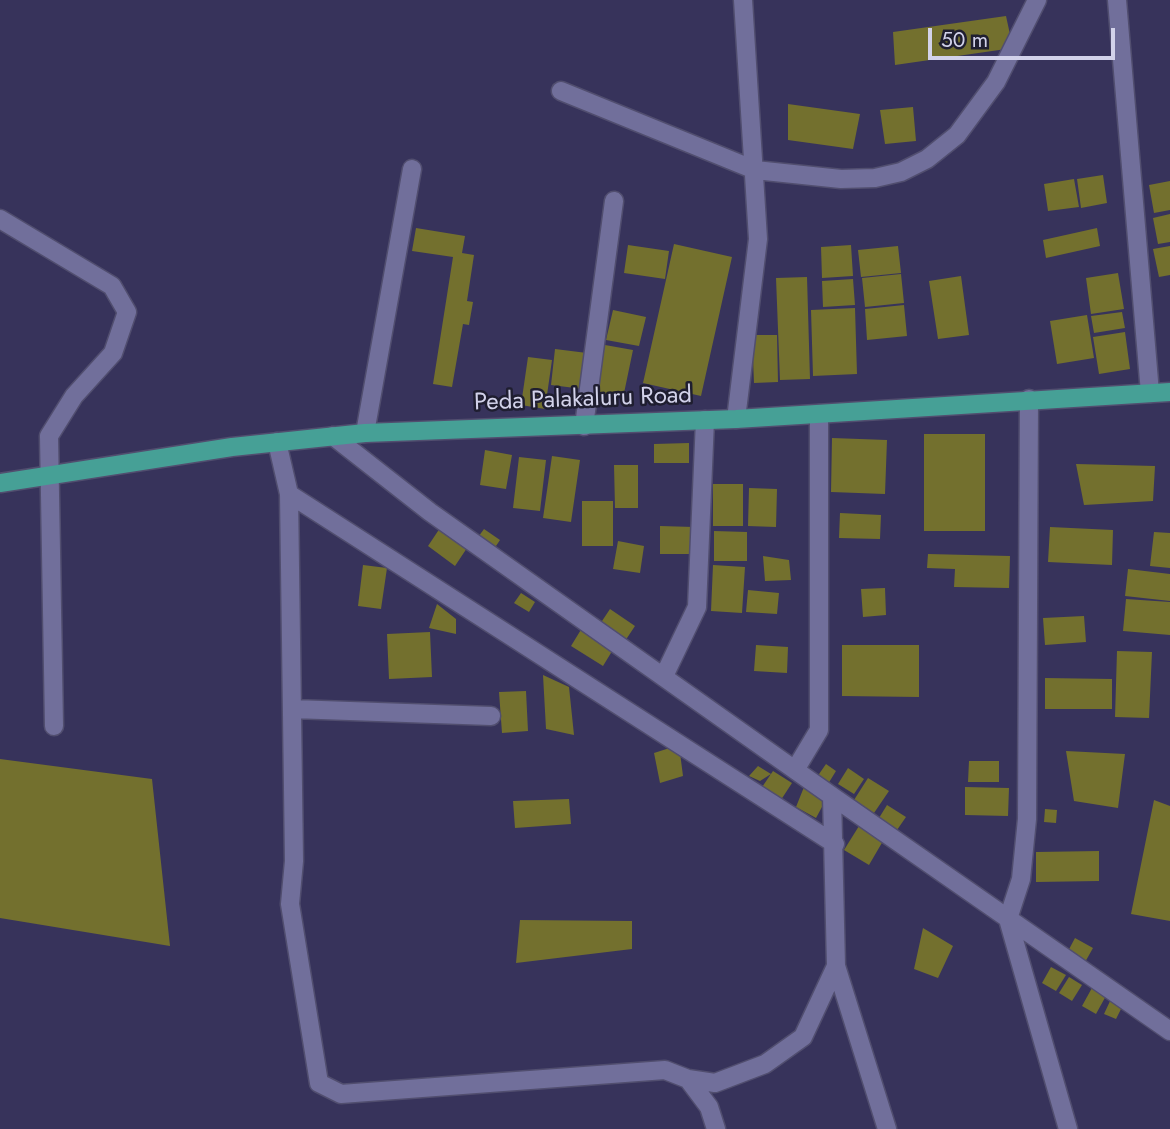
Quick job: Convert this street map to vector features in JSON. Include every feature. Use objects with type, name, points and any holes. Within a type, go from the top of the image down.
[{"type":"main road","name":"Peda Palakaluru Road","points":[[0,483],[232,447],[365,433],[737,419],[1170,391]]},
{"type":"street","points":[[737,419],[758,239],[743,0]]},
{"type":"street","points":[[561,91],[755,170],[841,179],[875,178],[901,172],[927,159],[957,135],[996,82],[1037,0]]},
{"type":"street","points":[[1117,0],[1150,393]]},
{"type":"street","points":[[365,433],[412,169]]},
{"type":"street","points":[[584,426],[614,201]]},
{"type":"street","points":[[0,219],[112,286],[127,312],[113,353],[74,396],[49,436],[54,726]]},
{"type":"street","points":[[1030,399],[1027,819],[1021,878],[1008,919],[1068,1129]]},
{"type":"street","points":[[795,770],[819,730],[819,414]]},
{"type":"street","points":[[664,676],[698,607],[705,420]]},
{"type":"street","points":[[334,436],[430,512],[1170,1031]]},
{"type":"street","points":[[277,442],[289,494],[294,861],[290,904],[318,1083],[341,1094],[665,1070],[688,1079],[715,1083],[765,1064],[803,1037],[836,966]]},
{"type":"street","points":[[289,494],[835,845]]},
{"type":"street","points":[[293,709],[491,716]]},
{"type":"street","points":[[832,796],[836,966],[887,1129]]},
{"type":"street","points":[[688,1079],[709,1107],[716,1129]]},
{"type":"building","points":[[1006,16],[1013,48],[895,65],[893,32]]},
{"type":"building","points":[[788,104],[860,114],[853,149],[788,140]]},
{"type":"building","points":[[913,107],[916,141],[885,144],[880,110]]},
{"type":"building","points":[[1103,175],[1107,203],[1081,208],[1077,179]]},
{"type":"building","points":[[1074,179],[1079,207],[1048,211],[1044,184]]},
{"type":"building","points":[[1170,181],[1170,210],[1154,213],[1149,185]]},
{"type":"building","points":[[1170,214],[1170,242],[1158,244],[1153,218]]},
{"type":"building","points":[[416,228],[465,236],[462,253],[474,255],[467,301],[473,302],[469,325],[463,324],[452,387],[433,384],[453,257],[412,251]]},
{"type":"building","points":[[1097,228],[1100,246],[1046,258],[1043,240]]},
{"type":"building","points":[[674,244],[732,257],[701,396],[643,383]]},
{"type":"building","points":[[628,245],[669,251],[665,279],[624,273]]},
{"type":"building","points":[[851,245],[853,276],[822,278],[821,247]]},
{"type":"building","points":[[898,246],[901,273],[861,277],[858,250]]},
{"type":"building","points":[[1170,246],[1170,275],[1159,277],[1153,249]]},
{"type":"building","points":[[1118,273],[1124,309],[1091,314],[1086,278]]},
{"type":"building","points":[[901,274],[904,303],[865,307],[862,278]]},
{"type":"building","points":[[961,276],[969,335],[938,339],[929,281]]},
{"type":"building","points":[[807,277],[810,379],[780,380],[776,278]]},
{"type":"building","points":[[853,279],[855,305],[823,307],[822,281]]},
{"type":"building","points":[[904,305],[907,336],[867,340],[865,309]]},
{"type":"building","points":[[855,308],[857,374],[813,376],[811,310]]},
{"type":"building","points":[[613,310],[646,317],[639,346],[606,340]]},
{"type":"building","points":[[1122,312],[1125,328],[1094,333],[1091,316]]},
{"type":"building","points":[[1087,315],[1094,358],[1057,364],[1050,321]]},
{"type":"building","points":[[1125,332],[1130,369],[1099,374],[1093,337]]},
{"type":"building","points":[[752,335],[777,335],[778,382],[754,383]]},
{"type":"building","points":[[605,345],[633,350],[623,398],[596,392]]},
{"type":"building","points":[[555,349],[587,353],[583,389],[551,385]]},
{"type":"building","points":[[528,357],[552,360],[545,409],[521,405]]},
{"type":"building","points":[[924,434],[985,434],[985,531],[924,531]]},
{"type":"building","points":[[832,438],[887,440],[885,494],[831,492]]},
{"type":"building","points":[[689,443],[689,463],[654,463],[654,444]]},
{"type":"building","points":[[485,450],[512,455],[506,489],[480,485]]},
{"type":"building","points":[[552,456],[580,460],[571,522],[543,518]]},
{"type":"building","points":[[519,457],[546,460],[540,511],[513,508]]},
{"type":"building","points":[[1076,464],[1155,466],[1153,501],[1084,505]]},
{"type":"building","points":[[614,465],[638,465],[638,508],[615,508]]},
{"type":"building","points":[[713,484],[743,484],[743,526],[713,526]]},
{"type":"building","points":[[749,488],[777,489],[776,527],[748,526]]},
{"type":"building","points":[[582,501],[613,501],[613,546],[582,546]]},
{"type":"building","points":[[840,513],[881,515],[880,539],[839,538]]},
{"type":"building","points":[[442,525],[469,545],[455,566],[428,546]]},
{"type":"building","points":[[660,526],[694,527],[694,554],[660,554]]},
{"type":"building","points":[[1050,527],[1113,530],[1112,565],[1048,562]]},
{"type":"building","points":[[484,529],[500,540],[492,552],[476,540]]},
{"type":"building","points":[[714,531],[747,532],[747,561],[714,561]]},
{"type":"building","points":[[1154,532],[1170,533],[1170,568],[1150,566]]},
{"type":"building","points":[[618,541],[644,546],[640,573],[613,569]]},
{"type":"building","points":[[928,554],[1010,556],[1009,588],[954,587],[955,569],[927,568]]},
{"type":"building","points":[[763,556],[789,560],[791,580],[765,581]]},
{"type":"building","points":[[363,565],[387,568],[381,609],[358,606]]},
{"type":"building","points":[[713,565],[745,567],[742,613],[711,611]]},
{"type":"building","points":[[1128,569],[1170,574],[1170,601],[1125,596]]},
{"type":"building","points":[[885,588],[886,615],[863,617],[861,589]]},
{"type":"building","points":[[748,590],[779,593],[777,614],[746,612]]},
{"type":"building","points":[[521,593],[535,602],[529,612],[514,603]]},
{"type":"building","points":[[1126,599],[1170,602],[1170,635],[1123,631]]},
{"type":"building","points":[[437,604],[456,619],[456,634],[429,628]]},
{"type":"building","points":[[610,609],[635,626],[625,641],[600,624]]},
{"type":"building","points":[[1084,616],[1086,642],[1045,645],[1043,618]]},
{"type":"building","points":[[582,628],[614,648],[603,666],[571,646]]},
{"type":"building","points":[[430,632],[432,677],[389,679],[387,634]]},
{"type":"building","points":[[756,645],[788,647],[787,673],[754,671]]},
{"type":"building","points":[[842,645],[919,645],[919,697],[842,696]]},
{"type":"building","points":[[1117,651],[1152,652],[1149,718],[1115,717]]},
{"type":"building","points":[[543,675],[569,687],[574,735],[546,729]]},
{"type":"building","points":[[1045,678],[1112,679],[1112,709],[1045,709]]},
{"type":"building","points":[[526,691],[528,731],[502,733],[499,692]]},
{"type":"building","points":[[679,745],[683,776],[660,783],[654,753]]},
{"type":"building","points":[[1066,751],[1125,754],[1118,808],[1074,801]]},
{"type":"building","points":[[0,759],[152,779],[170,946],[0,918]]},
{"type":"building","points":[[969,761],[999,761],[999,782],[968,782]]},
{"type":"building","points":[[826,764],[836,771],[828,784],[817,777]]},
{"type":"building","points":[[758,766],[771,774],[760,781],[749,776]]},
{"type":"building","points":[[848,768],[864,779],[854,794],[838,784]]},
{"type":"building","points":[[773,771],[792,783],[777,806],[758,793]]},
{"type":"building","points":[[868,778],[889,791],[874,813],[854,800]]},
{"type":"building","points":[[804,787],[829,794],[816,818],[796,807]]},
{"type":"building","points":[[965,787],[1009,788],[1008,816],[965,815]]},
{"type":"building","points":[[569,799],[571,824],[515,828],[513,801]]},
{"type":"building","points":[[1154,800],[1170,806],[1170,921],[1131,914]]},
{"type":"building","points":[[887,805],[906,817],[897,830],[879,818]]},
{"type":"building","points":[[1045,809],[1057,810],[1056,823],[1044,822]]},
{"type":"building","points":[[859,826],[883,841],[869,865],[844,850]]},
{"type":"building","points":[[1099,851],[1099,881],[1036,882],[1036,852]]},
{"type":"building","points":[[520,920],[632,921],[632,949],[516,963]]},
{"type":"building","points":[[923,928],[953,946],[938,978],[914,969]]},
{"type":"building","points":[[1075,938],[1093,948],[1084,964],[1067,953]]},
{"type":"building","points":[[1051,967],[1066,975],[1056,991],[1042,983]]},
{"type":"building","points":[[1069,977],[1082,985],[1072,1001],[1059,993]]},
{"type":"building","points":[[1093,986],[1107,994],[1096,1014],[1082,1006]]},
{"type":"building","points":[[1111,999],[1123,1005],[1116,1019],[1104,1014]]}]
